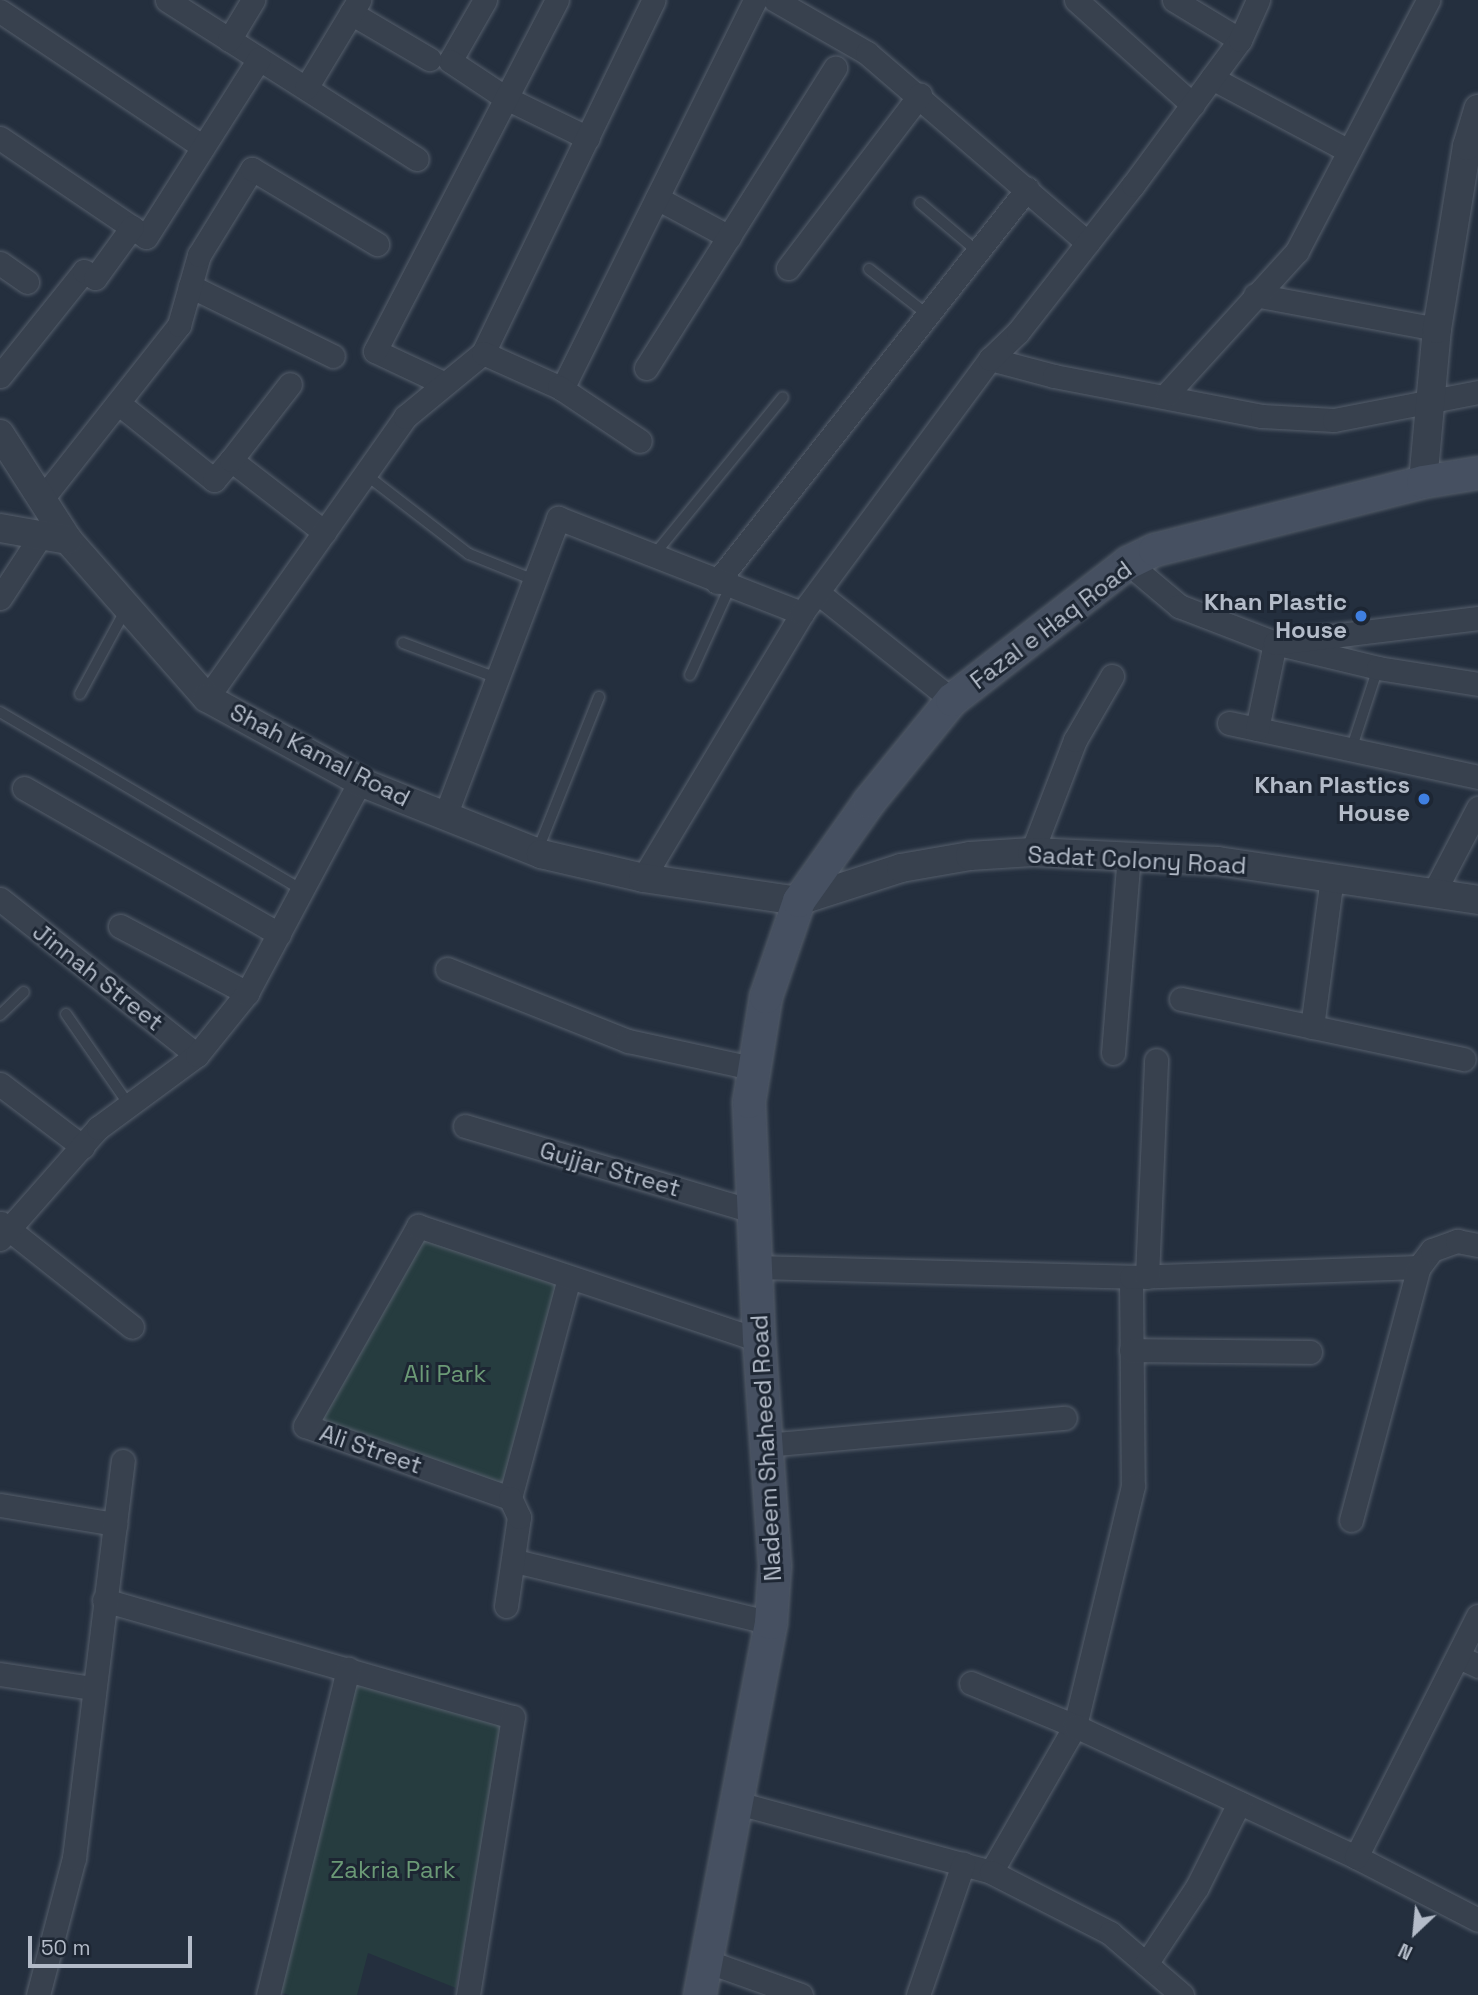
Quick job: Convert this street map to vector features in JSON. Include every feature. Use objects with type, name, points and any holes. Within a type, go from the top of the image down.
[{"type":"main road","name":"Fazal e Haq Road","points":[[799,901],[869,802],[952,700],[1128,563],[1155,550],[1423,482],[1478,473]]},
{"type":"main road","name":"Nadeem Shaheed Road","points":[[700,1995],[734,1802],[771,1623],[775,1566],[759,1340],[752,1068],[769,984],[799,901]]},
{"type":"street","points":[[167,0],[417,159]]},
{"type":"street","points":[[229,40],[253,0]]},
{"type":"street","points":[[485,0],[450,61],[506,98],[587,138]]},
{"type":"street","points":[[443,383],[375,351],[556,0]]},
{"type":"street","points":[[562,389],[755,0]]},
{"type":"street","points":[[775,0],[867,53],[920,95],[1088,243]]},
{"type":"street","points":[[1076,0],[1192,104]]},
{"type":"street","points":[[1174,0],[1240,40]]},
{"type":"street","points":[[643,878],[802,613],[990,359],[1018,332],[1212,78],[1240,40],[1258,0]]},
{"type":"street","points":[[1167,394],[1297,251],[1428,0]]},
{"type":"street","points":[[207,698],[405,416],[483,352],[652,1]]},
{"type":"street","points":[[306,88],[355,6],[429,59]]},
{"type":"street","points":[[0,11],[203,147]]},
{"type":"street","points":[[0,138],[146,237],[260,59]]},
{"type":"street","points":[[646,368],[835,68]]},
{"type":"street","points":[[1212,78],[1349,151]]},
{"type":"street","points":[[788,268],[920,95]]},
{"type":"street","points":[[1423,482],[1434,401],[1437,329],[1467,146],[1478,109]]},
{"type":"street","points":[[41,500],[179,325],[199,255],[252,169],[377,244]]},
{"type":"street","points":[[723,584],[1027,189]]},
{"type":"street","points":[[657,198],[729,237]]},
{"type":"street","points":[[0,376],[84,271],[95,278],[132,227]]},
{"type":"street","points":[[0,263],[27,282]]},
{"type":"street","points":[[190,286],[333,356]]},
{"type":"street","points":[[1255,295],[1437,329]]},
{"type":"street","points":[[483,352],[562,389],[640,441]]},
{"type":"street","points":[[990,359],[1054,376],[1167,394],[1262,416],[1334,420],[1478,391]]},
{"type":"street","points":[[118,403],[214,480],[290,384]]},
{"type":"street","name":"Shah Kamal Road","points":[[0,433],[41,500],[55,538],[127,607],[207,698],[360,781],[537,852],[643,878],[799,901]]},
{"type":"street","points":[[231,460],[324,532]]},
{"type":"street","points":[[445,816],[558,518],[802,613]]},
{"type":"street","points":[[0,528],[55,538]]},
{"type":"street","points":[[0,598],[55,538]]},
{"type":"street","points":[[1128,563],[1180,606],[1275,643],[1378,668],[1478,684]]},
{"type":"street","points":[[818,593],[952,700]]},
{"type":"street","points":[[1275,643],[1478,618]]},
{"type":"street","points":[[1257,729],[1275,643]]},
{"type":"street","points":[[1032,852],[1075,740],[1112,676]]},
{"type":"street","points":[[1229,723],[1478,777]]},
{"type":"street","points":[[132,1327],[4,1230],[83,1147],[129,1105],[197,1055],[247,993],[360,781]]},
{"type":"street","points":[[24,788],[279,934]]},
{"type":"street","points":[[1434,892],[1478,808]]},
{"type":"street","name":"Sadat Colony Road","points":[[799,901],[901,868],[970,856],[1032,852],[1218,861],[1478,900]]},
{"type":"street","points":[[1113,1053],[1129,856]]},
{"type":"street","points":[[1312,1027],[1332,878]]},
{"type":"street","name":"Jinnah Street","points":[[0,899],[197,1055]]},
{"type":"street","points":[[120,926],[247,993]]},
{"type":"street","points":[[447,968],[628,1041],[752,1068]]},
{"type":"street","points":[[1181,999],[1464,1059]]},
{"type":"street","points":[[991,1872],[1075,1726],[1133,1486],[1131,1350],[1156,1060]]},
{"type":"street","points":[[0,1084],[83,1147]]},
{"type":"street","name":"Gujjar Street","points":[[465,1126],[756,1212]]},
{"type":"street","name":"Ali Street","points":[[510,1498],[305,1426],[418,1226],[759,1340]]},
{"type":"street","points":[[1350,1520],[1419,1267],[1432,1250],[1457,1241],[1478,1245]]},
{"type":"street","points":[[757,1268],[1139,1277],[1419,1267]]},
{"type":"street","points":[[506,1606],[515,1561],[519,1517],[510,1498],[569,1278]]},
{"type":"street","points":[[1131,1350],[1310,1352]]},
{"type":"street","points":[[766,1445],[1065,1418]]},
{"type":"street","points":[[38,1995],[74,1858],[123,1461]]},
{"type":"street","points":[[0,1506],[114,1524]]},
{"type":"street","points":[[515,1561],[771,1623]]},
{"type":"street","points":[[104,1600],[513,1717],[468,1995]]},
{"type":"street","points":[[1356,1857],[1469,1662],[1478,1616]]},
{"type":"street","points":[[271,1994],[348,1670]]},
{"type":"street","points":[[0,1674],[93,1688]]},
{"type":"street","points":[[971,1684],[1075,1726],[1356,1857],[1478,1920]]},
{"type":"street","points":[[734,1802],[991,1872],[1110,1933],[1178,1994]]},
{"type":"street","points":[[1146,1964],[1197,1888],[1239,1803]]},
{"type":"street","points":[[918,1995],[963,1864]]},
{"type":"street","points":[[706,1961],[802,1995]]},
{"type":"lane","points":[[920,203],[978,252]]},
{"type":"lane","points":[[869,270],[928,315]]},
{"type":"lane","points":[[653,556],[783,397]]},
{"type":"lane","points":[[365,474],[469,554],[534,580]]},
{"type":"lane","points":[[690,675],[723,584]]},
{"type":"lane","points":[[80,694],[127,607]]},
{"type":"lane","points":[[403,643],[497,678]]},
{"type":"lane","points":[[1351,750],[1378,668]]},
{"type":"lane","points":[[537,852],[599,697]]},
{"type":"lane","points":[[0,712],[301,889]]},
{"type":"lane","points":[[0,1016],[24,992]]},
{"type":"lane","points":[[66,1014],[129,1105]]},
{"type":"green space","name":"Ali Park","points":[[418,1226],[569,1278],[510,1498],[305,1426]]},
{"type":"green space","name":"Zakria Park","points":[[353,1678],[507,1721],[456,1988],[368,1953],[357,1995],[289,1995],[276,1991]]},
{"type":"place","name":"Khan Plastic House","points":[[1361,616]]},
{"type":"place","name":"Khan Plastics House","points":[[1424,799]]}]
